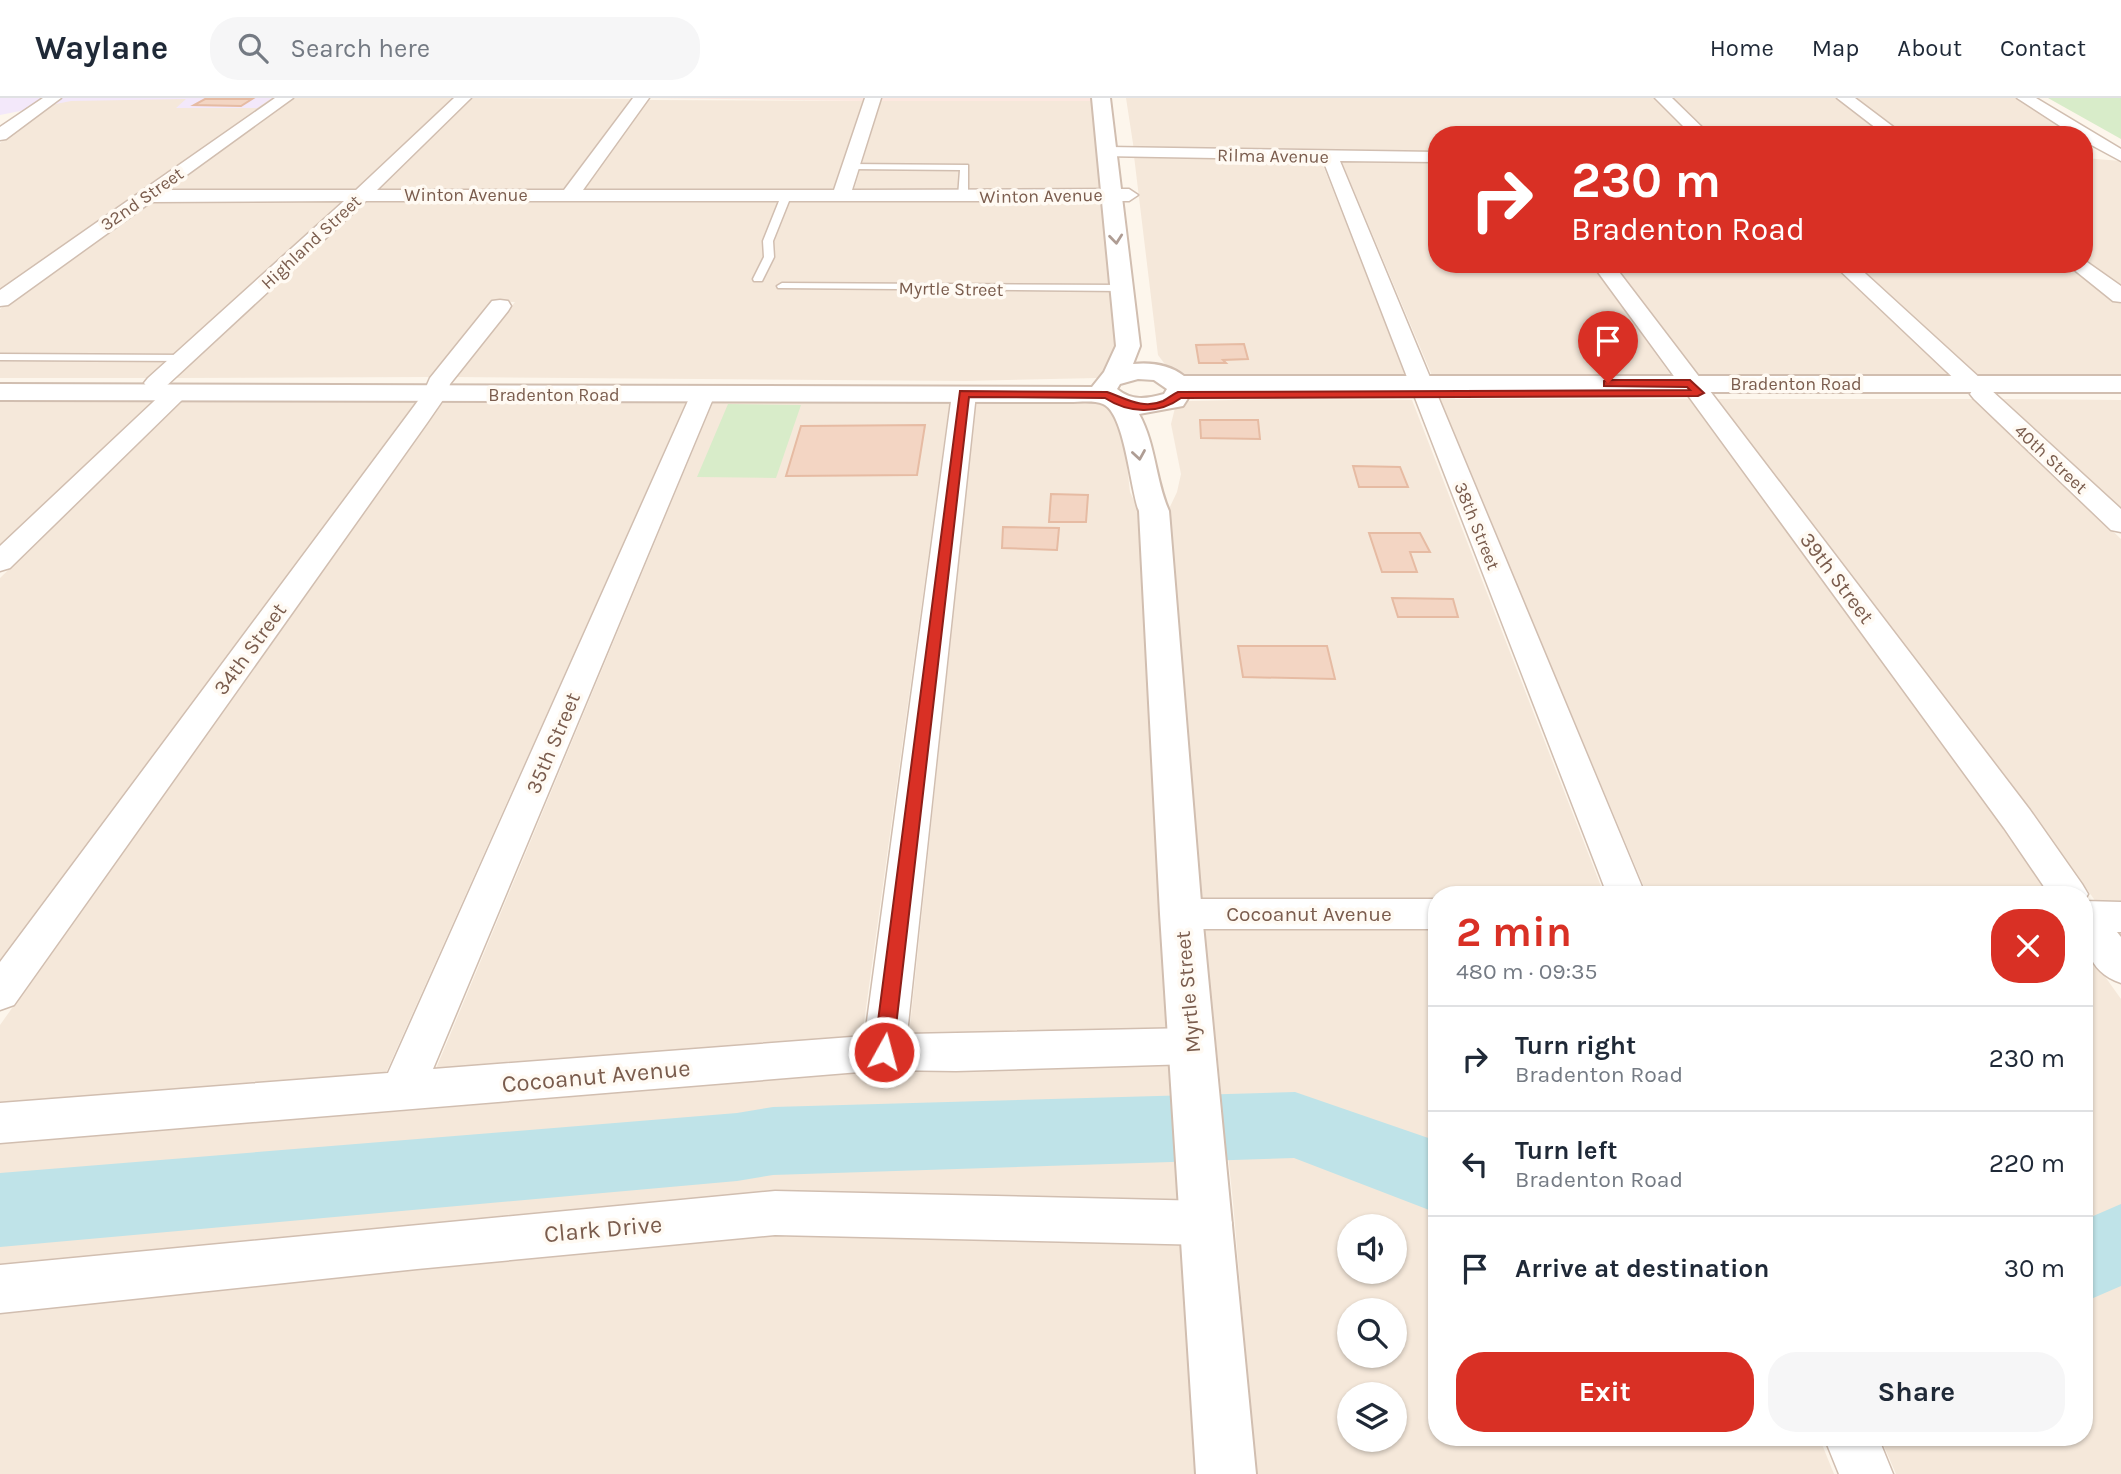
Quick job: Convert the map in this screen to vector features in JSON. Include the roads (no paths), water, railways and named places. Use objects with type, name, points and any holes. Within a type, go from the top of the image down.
[{"type":"street","points":[[0,135],[53,98]]},
{"type":"street","name":"32nd Street","points":[[0,300],[285,98]]},
{"type":"street","name":"Highland Street","points":[[0,562],[166,388],[186,358],[463,98]]},
{"type":"street","points":[[569,195],[640,98]]},
{"type":"street","points":[[841,196],[873,98]]},
{"type":"street","points":[[1101,98],[1116,152]]},
{"type":"street","points":[[1117,98],[1116,152],[1120,195],[1145,355],[1170,389]]},
{"type":"street","points":[[1663,98],[1693,126]]},
{"type":"street","points":[[1845,98],[1884,126]]},
{"type":"street","points":[[2025,98],[2071,126]]},
{"type":"street","points":[[0,120],[26,115]]},
{"type":"street","points":[[2093,140],[2120,156]]},
{"type":"street","name":"Rilma Avenue","points":[[1116,152],[1428,157]]},
{"type":"street","points":[[2093,156],[2120,156]]},
{"type":"street","name":"38th Street","points":[[1330,157],[1623,886]]},
{"type":"street","name":"Winton Avenue","points":[[147,195],[1120,195]]},
{"type":"street","points":[[1112,389],[1128,346],[1121,288],[1120,195]]},
{"type":"street","name":"39th Street","points":[[1609,273],[2017,819],[2063,886]]},
{"type":"street","name":"40th Street","points":[[1853,273],[2121,524]]},
{"type":"street","points":[[2089,273],[2121,296]]},
{"type":"street","name":"34th Street","points":[[0,993],[436,389],[500,306]]},
{"type":"street","name":"Bradenton Road","points":[[436,389],[703,394],[964,394],[1112,389],[1140,371],[1170,389],[1978,389],[2121,394]]},
{"type":"street","name":"Bradenton Road","points":[[0,384],[436,389],[966,386],[1112,389],[1144,407],[1170,389]]},
{"type":"street","name":"Bradenton Road","points":[[1978,389],[2121,384]]},
{"type":"street","name":"Bradenton Road","points":[[0,393],[166,388]]},
{"type":"street","name":"Myrtle Street","points":[[1112,389],[1131,424],[1139,447],[1145,492],[1154,511],[1181,914],[1226,1474]]},
{"type":"street","name":"Myrtle Street","points":[[1154,511],[1163,490],[1166,473],[1157,424],[1170,389]]},
{"type":"street","name":"35th Street","points":[[402,1091],[703,394]]},
{"type":"street","points":[[884,1052],[964,394]]},
{"type":"street","name":"Cocoanut Avenue","points":[[1181,914],[1428,914]]},
{"type":"street","points":[[2093,916],[2121,917]]},
{"type":"street","points":[[2093,928],[2121,967]]},
{"type":"street","name":"Cocoanut Avenue","points":[[0,1123],[884,1052],[1194,1059]]},
{"type":"street","name":"Clark Drive","points":[[0,1289],[775,1213],[1206,1203]]},
{"type":"street","points":[[1855,1446],[1866,1474]]},
{"type":"lane","points":[[851,166],[965,167],[962,197]]},
{"type":"lane","points":[[758,279],[769,257],[768,241],[786,196]]},
{"type":"lane","name":"Myrtle Street","points":[[782,286],[1121,288]]},
{"type":"lane","points":[[0,357],[186,358]]},
{"type":"waterway","points":[[0,1210],[737,1147],[773,1141],[1295,1125],[1428,1174]]},
{"type":"waterway","points":[[2093,1258],[2121,1243]]}]
